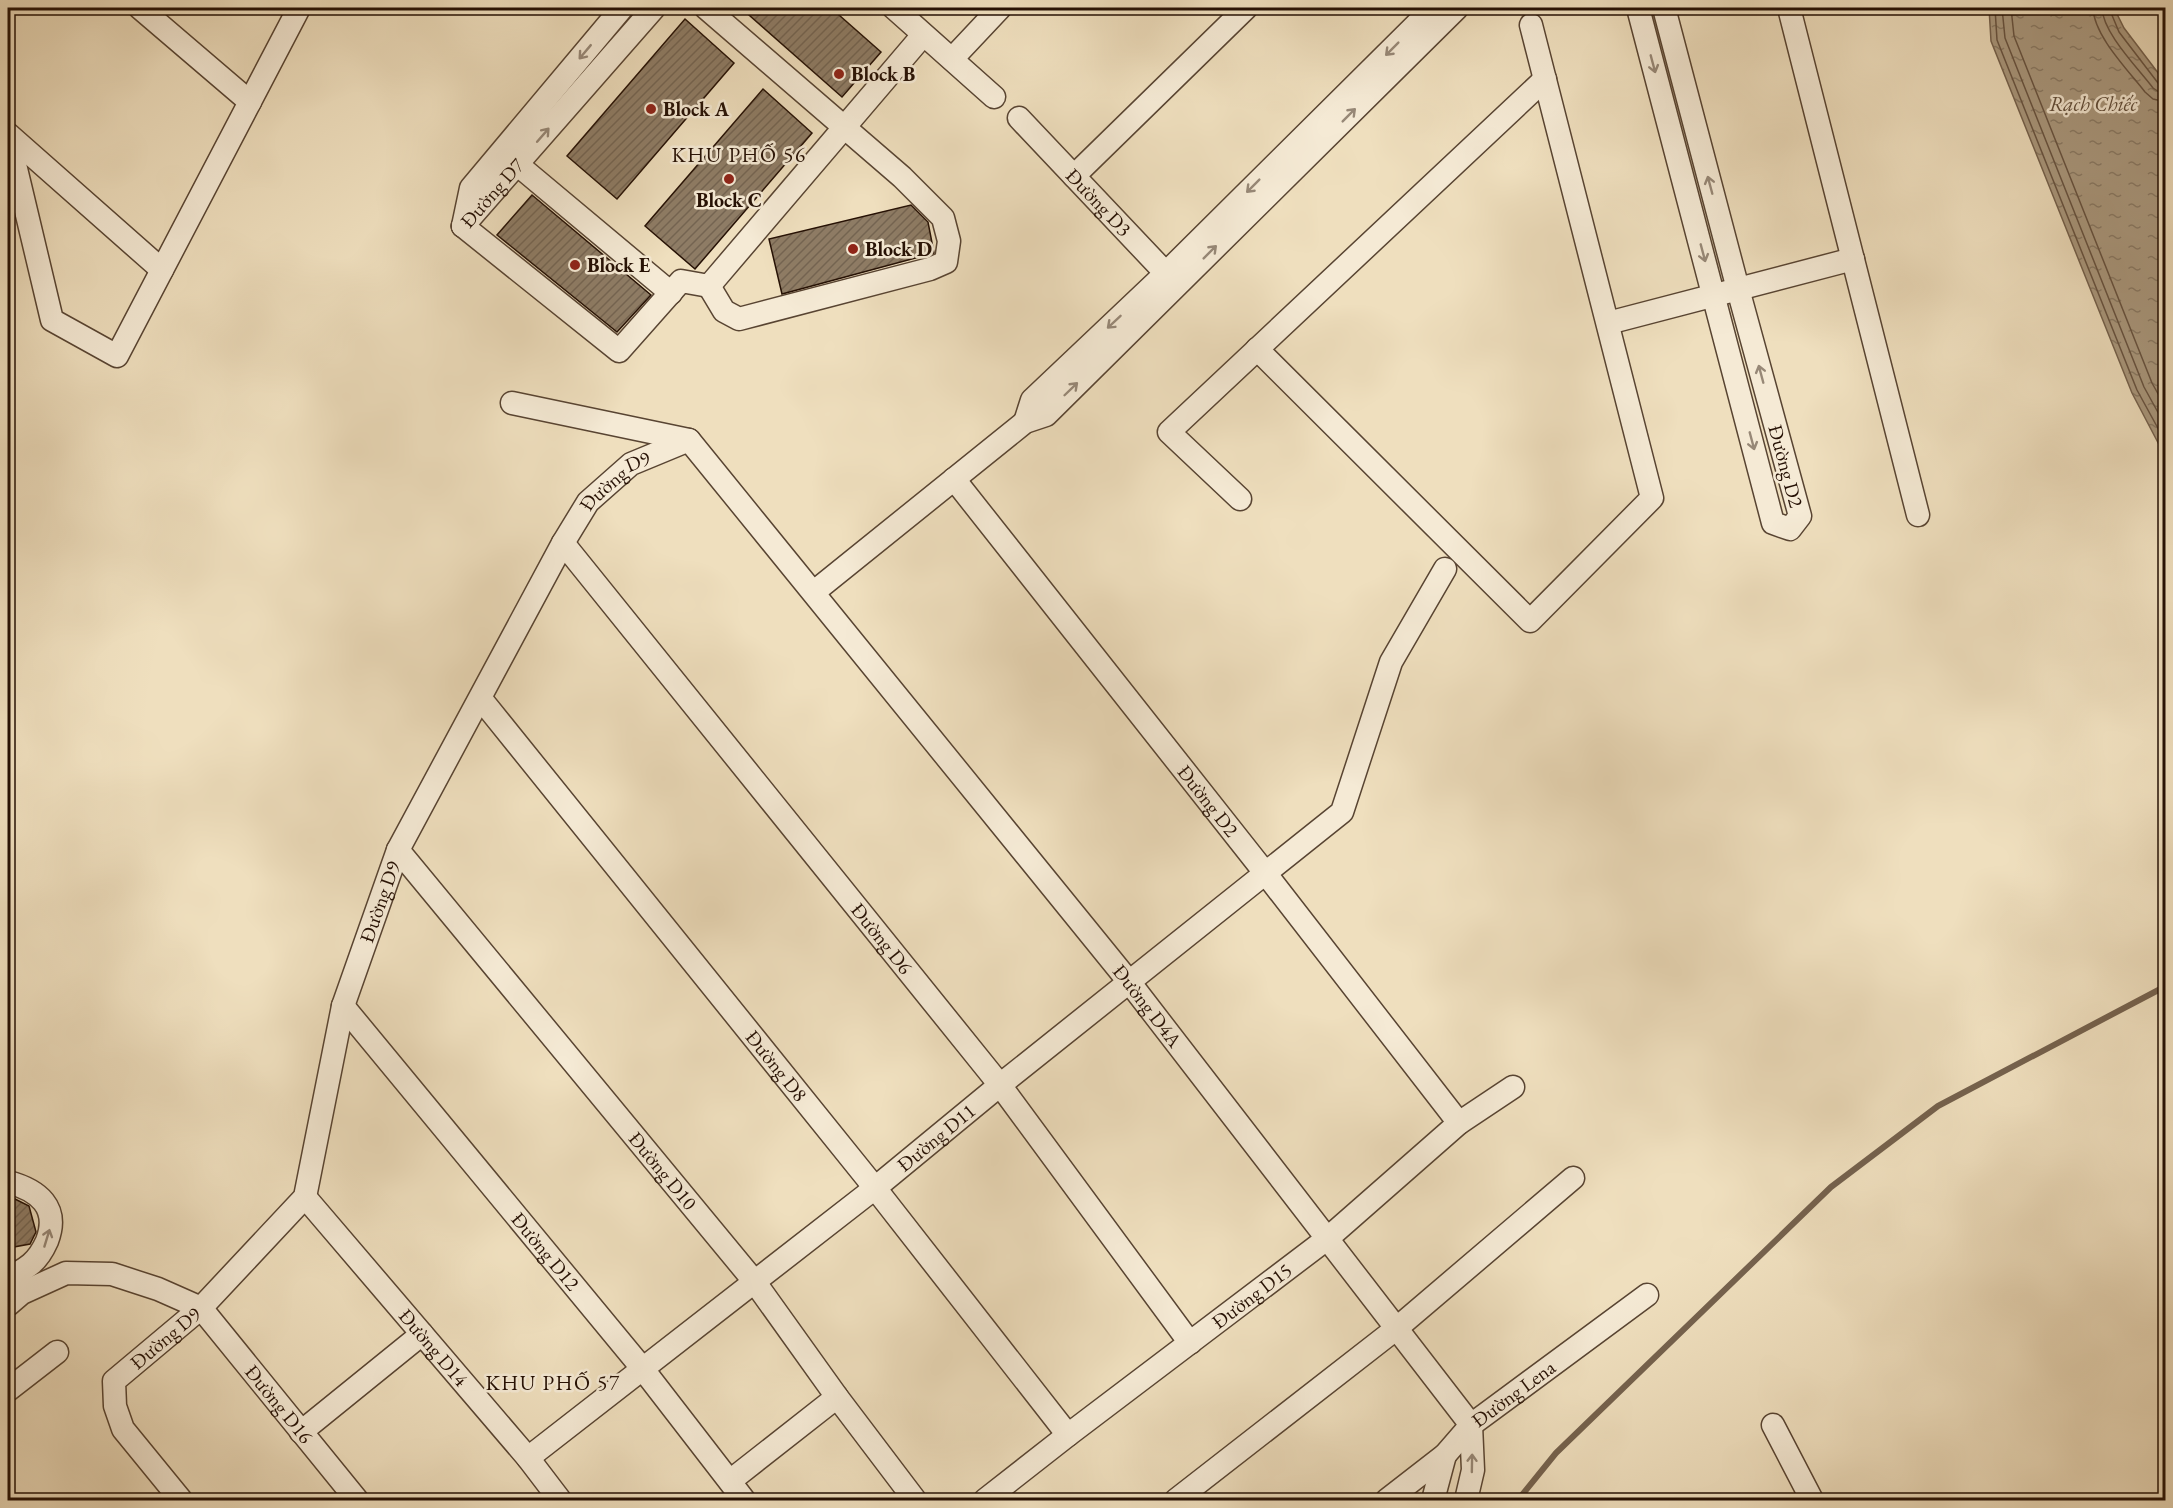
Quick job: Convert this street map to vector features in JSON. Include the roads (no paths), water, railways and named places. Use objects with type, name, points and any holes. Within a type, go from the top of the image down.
[{"type":"street","points":[[140,8],[250,102]]},
{"type":"street","points":[[8,135],[52,320],[117,357],[300,8]]},
{"type":"street","name":"Đường D7","points":[[463,226],[471,188],[622,8]]},
{"type":"street","name":"Đường D7","points":[[463,226],[654,8]]},
{"type":"street","points":[[463,226],[619,351],[681,281],[709,286],[724,310],[739,319],[930,269],[946,262],[950,241],[943,218],[902,177],[706,8]]},
{"type":"street","points":[[894,8],[994,97]]},
{"type":"street","points":[[952,59],[1000,8]]},
{"type":"street","points":[[1074,176],[1246,8]]},
{"type":"street","points":[[1171,279],[1433,8]]},
{"type":"street","points":[[814,592],[1025,422],[1032,400],[1171,279],[1457,8]]},
{"type":"street","name":"Đường D2","points":[[1638,8],[1773,523],[1790,529],[1800,516],[1737,289],[1664,8]]},
{"type":"street","points":[[1789,8],[1918,515]]},
{"type":"street","points":[[1257,349],[1530,621],[1652,498],[1532,25]]},
{"type":"street","points":[[709,286],[923,35]]},
{"type":"street","points":[[1240,499],[1169,432],[1545,79]]},
{"type":"street","name":"Đường D3","points":[[1019,118],[1171,279]]},
{"type":"street","points":[[8,135],[162,270]]},
{"type":"street","points":[[518,165],[670,293]]},
{"type":"street","points":[[1608,323],[1853,259]]},
{"type":"street","points":[[512,403],[689,440]]},
{"type":"street","name":"Đường D9","points":[[181,1500],[123,1429],[115,1406],[114,1381],[201,1308],[305,1197],[343,1006],[398,850],[563,543],[588,502],[631,464],[689,440]]},
{"type":"street","name":"Đường D4A","points":[[689,440],[1130,983],[1471,1425]]},
{"type":"street","name":"Đường D2","points":[[954,479],[1459,1123]]},
{"type":"street","name":"Đường D6","points":[[563,543],[1000,1084],[1190,1343]]},
{"type":"street","name":"Đường D11","points":[[528,1458],[875,1188],[1000,1084],[1130,983],[1342,812],[1391,662],[1445,569]]},
{"type":"street","name":"Đường D8","points":[[481,699],[875,1188],[1068,1435]]},
{"type":"street","name":"Đường D10","points":[[398,850],[754,1281],[837,1397],[915,1500]]},
{"type":"street","name":"Đường D12","points":[[343,1006],[642,1368],[744,1500]]},
{"type":"street","name":"Đường D15","points":[[985,1500],[1328,1238],[1459,1123],[1513,1087]]},
{"type":"street","points":[[1176,1500],[1397,1328],[1572,1178]]},
{"type":"street","points":[[8,1182],[38,1195],[48,1207],[51,1217],[49,1234],[43,1250],[32,1263],[8,1279]]},
{"type":"street","name":"Đường D14","points":[[305,1197],[528,1458],[560,1500]]},
{"type":"street","points":[[8,1305],[22,1293],[66,1273],[77,1273],[112,1274],[159,1289],[201,1308]]},
{"type":"street","name":"Đường Lena","points":[[1387,1500],[1445,1455],[1471,1425],[1647,1295]]},
{"type":"street","name":"Đường D16","points":[[201,1308],[357,1500]]},
{"type":"street","points":[[301,1432],[422,1334]]},
{"type":"street","points":[[8,1390],[57,1352]]},
{"type":"street","points":[[730,1481],[837,1397]]},
{"type":"street","points":[[1466,1500],[1473,1470],[1471,1425]]},
{"type":"street","points":[[1773,1425],[1812,1500]]},
{"type":"street","points":[[1433,1500],[1445,1455]]},
{"type":"water","name":"Rạch Chiếc","points":[[1989,8],[2114,8],[2124,28],[2165,82],[2165,456],[2132,393],[1991,41]]},
{"type":"waterway","points":[[1518,1500],[1556,1453],[1831,1187],[1938,1106],[2166,986]]},
{"type":"place","name":"Block B","points":[[839,74]]},
{"type":"place","name":"Block A","points":[[651,109]]},
{"type":"place","name":"Block C","points":[[729,179]]},
{"type":"place","name":"Block D","points":[[853,249]]},
{"type":"place","name":"Block E","points":[[575,265]]},
{"type":"district","name":"KHU PHỐ 56","points":[[739,155]]},
{"type":"district","name":"KHU PHỐ 57","points":[[553,1383]]}]
